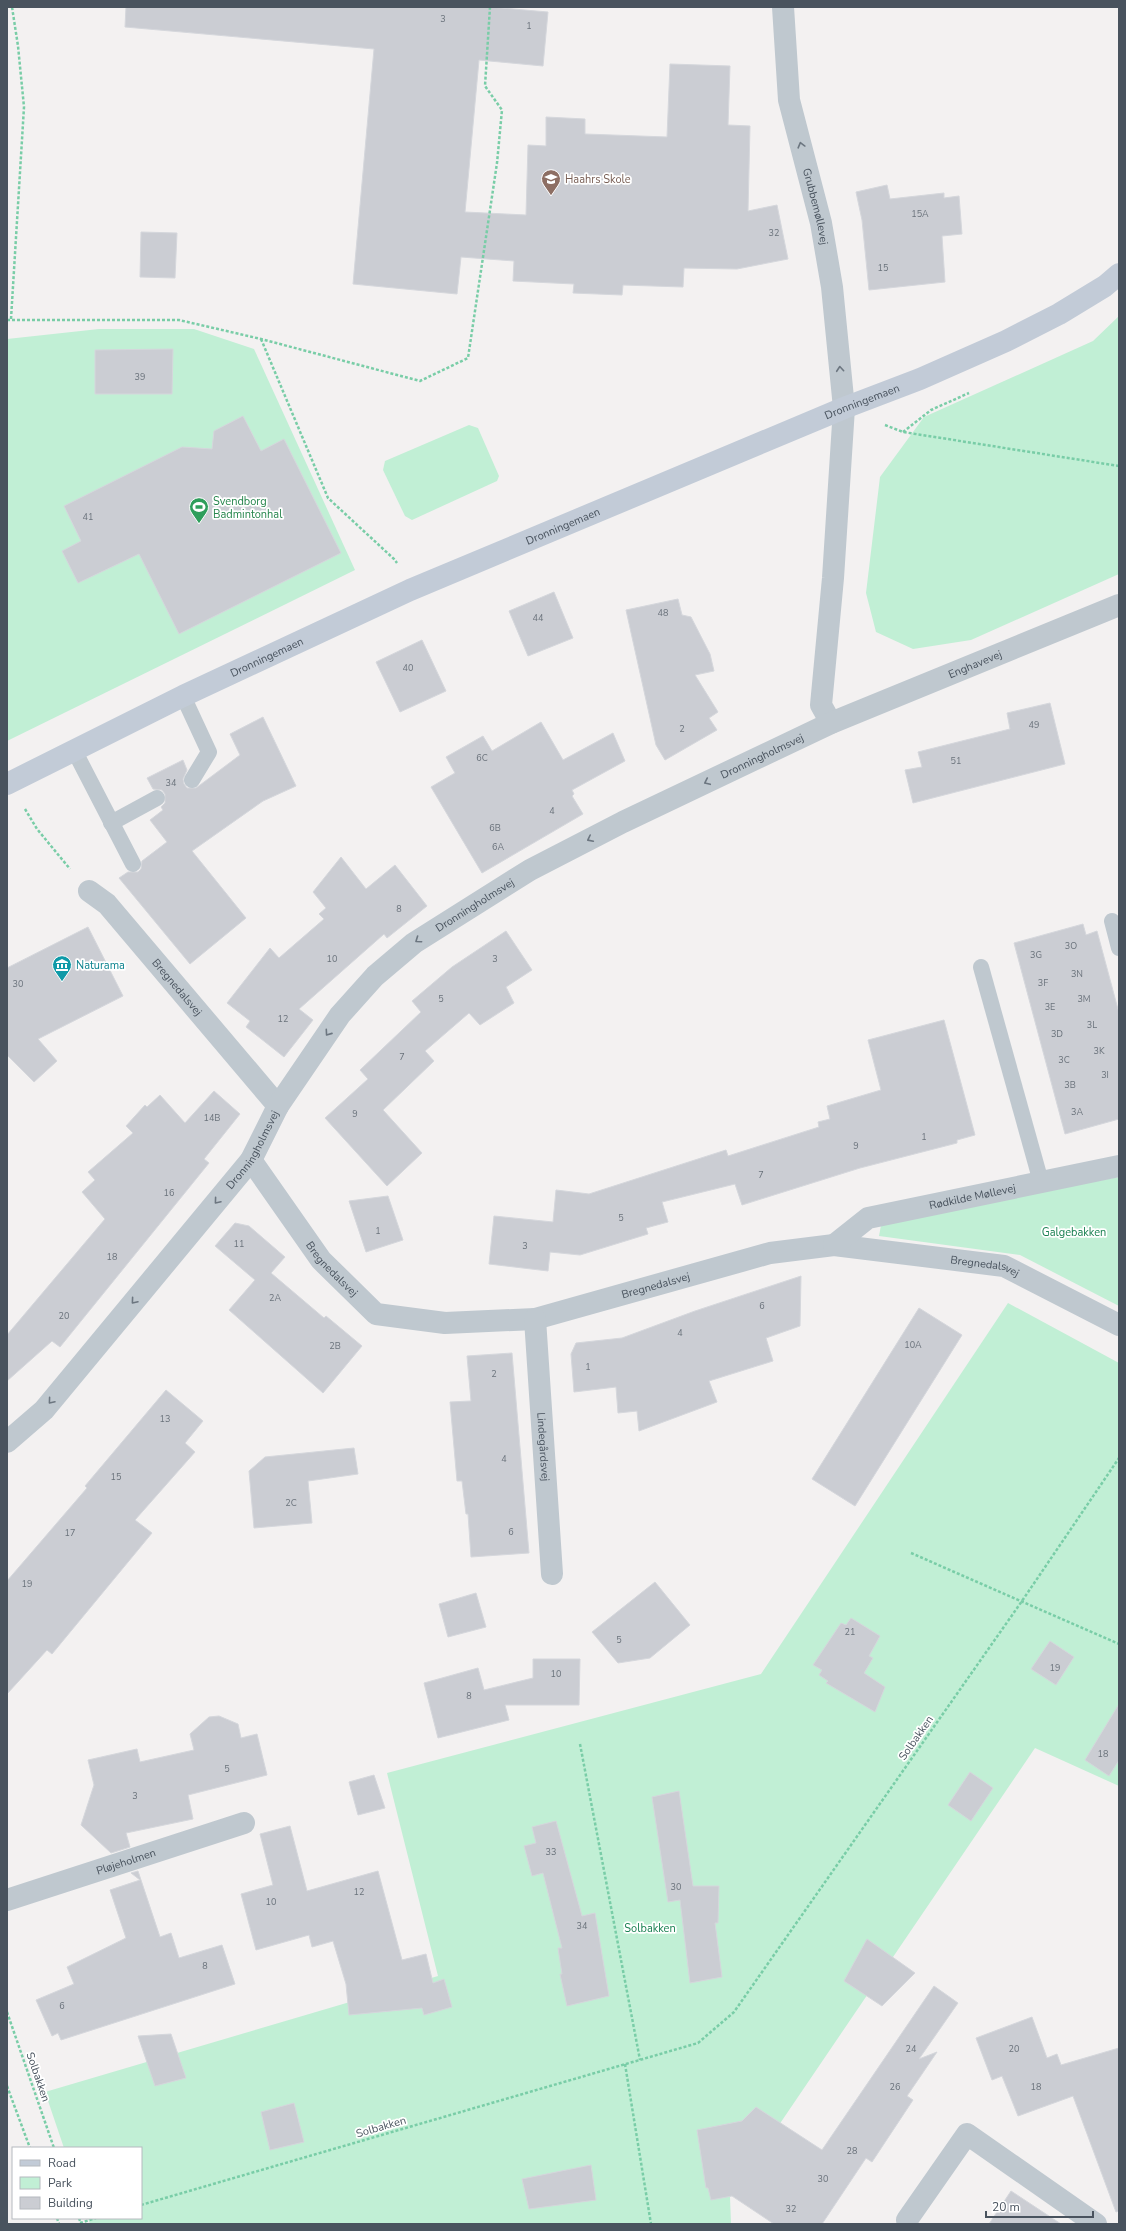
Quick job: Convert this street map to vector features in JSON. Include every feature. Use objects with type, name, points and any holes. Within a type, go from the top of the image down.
[{"type":"street","name":"Grubbemøllevej","points":[[783,7],[789,100],[825,244],[832,287],[844,408]]},
{"type":"street","name":"Dronningemaen","points":[[9,783],[183,696],[410,590],[844,408],[920,379],[1006,342],[1059,314],[1105,286],[1119,274]]},
{"type":"street","points":[[831,723],[821,705],[833,578],[844,408]]},
{"type":"street","name":"Enghavevej","points":[[831,723],[1119,605]]},
{"type":"street","name":"Dronningholmsvej","points":[[7,1442],[44,1410],[251,1160],[278,1106],[340,1015],[375,976],[414,943],[460,912],[537,867],[623,822],[831,723]]},
{"type":"street","name":"Bregnedalsvej","points":[[89,891],[107,904],[278,1106]]},
{"type":"street","name":"Bregnedalsvej","points":[[251,1160],[321,1260],[376,1314],[445,1323],[535,1319],[770,1253],[834,1245],[1004,1266],[1119,1325]]},
{"type":"street","name":"Rødkilde Møllevej","points":[[834,1245],[868,1218],[1119,1166]]},
{"type":"street","name":"Lindegårdsvej","points":[[535,1319],[552,1574]]},
{"type":"street","name":"Pløjeholmen","points":[[7,1900],[244,1823]]},
{"type":"street","points":[[907,2220],[967,2134],[1096,2224]]},
{"type":"lane","points":[[183,696],[209,752],[192,780]]},
{"type":"lane","points":[[74,750],[133,864]]},
{"type":"lane","points":[[112,823],[157,798]]},
{"type":"lane","points":[[1112,921],[1119,948]]},
{"type":"lane","points":[[981,967],[1041,1182]]},
{"type":"path","points":[[11,319],[24,107],[18,46],[12,7]]},
{"type":"path","points":[[7,320],[179,320],[261,339],[420,381],[468,358],[497,163],[502,110],[485,86],[490,7]]},
{"type":"path","points":[[261,339],[328,498],[394,559],[410,590]]},
{"type":"path","points":[[844,408],[903,432],[1119,466]]},
{"type":"path","points":[[9,783],[37,829],[89,891]]},
{"type":"path","name":"Solbakken","points":[[142,2205],[698,2043],[734,2012],[1022,1601],[1119,1458]]},
{"type":"path","points":[[911,1553],[1119,1644]]},
{"type":"path","points":[[580,1744],[640,2060]]},
{"type":"path","name":"Solbakken","points":[[7,2012],[54,2147]]},
{"type":"path","points":[[625,2064],[651,2224]]},
{"type":"path","points":[[7,2086],[30,2147]]},
{"type":"path","points":[[81,2223],[93,2219]]},
{"type":"green space","points":[[1119,316],[1119,574],[971,640],[913,649],[876,632],[866,593],[880,477],[924,417],[1093,341]]},
{"type":"green space","points":[[99,329],[194,329],[254,349],[355,570],[7,741],[7,339]]},
{"type":"green space","points":[[469,425],[478,428],[499,476],[497,481],[412,520],[405,516],[383,470],[385,461]]},
{"type":"green space","name":"Galgebakken","points":[[1119,1177],[1119,1306],[1020,1255],[879,1236],[882,1220]]},
{"type":"green space","name":"Solbakken","points":[[1008,1303],[1119,1363],[1119,1786],[1035,1748],[730,2197],[731,2224],[90,2224],[88,2219],[142,2219],[142,2147],[64,2147],[45,2092],[438,1976],[387,1773],[761,1674]]},
{"type":"building","points":[[126,7],[490,7],[548,12],[543,66],[479,60],[465,212],[526,215],[528,145],[546,146],[546,117],[585,119],[585,134],[667,137],[670,64],[730,66],[728,125],[750,126],[748,211],[777,205],[788,259],[737,269],[684,268],[683,287],[623,285],[622,295],[573,293],[574,284],[513,281],[514,261],[461,257],[457,294],[353,284],[374,49],[125,27]]},
{"type":"building","points":[[887,185],[890,199],[944,193],[944,198],[959,196],[962,234],[942,236],[945,282],[869,290],[862,220],[856,192]]},
{"type":"building","points":[[141,232],[177,233],[175,278],[140,277]]},
{"type":"building","points":[[173,349],[172,394],[95,394],[95,350]]},
{"type":"building","name":"Svendborg Badmintonhal","points":[[243,416],[261,451],[284,439],[341,553],[179,634],[139,554],[78,583],[62,551],[81,541],[64,506],[182,447],[212,449],[214,431]]},
{"type":"building","points":[[554,592],[573,638],[528,656],[509,611]]},
{"type":"building","points":[[678,599],[682,615],[691,617],[710,654],[714,671],[695,675],[718,712],[709,718],[717,730],[665,760],[656,745],[626,610]]},
{"type":"building","points":[[422,640],[446,691],[400,712],[376,662]]},
{"type":"building","points":[[1050,703],[1065,764],[913,803],[905,770],[922,767],[918,752],[1010,729],[1007,713]]},
{"type":"building","points":[[263,717],[296,786],[263,801],[192,851],[246,918],[190,964],[119,878],[128,872],[138,872],[141,869],[142,861],[167,842],[150,820],[163,810],[161,807],[165,803],[165,794],[162,790],[153,789],[147,778],[183,760],[187,770],[183,779],[184,784],[187,788],[196,788],[240,755],[230,734]]},
{"type":"building","points":[[541,722],[563,760],[613,733],[625,761],[572,790],[574,794],[572,796],[583,814],[482,873],[431,787],[455,773],[446,757],[483,736],[492,751]]},
{"type":"building","points":[[341,857],[366,889],[395,865],[427,906],[387,938],[384,934],[299,1009],[313,1020],[284,1057],[246,1027],[250,1021],[227,1003],[270,948],[279,958],[324,919],[319,914],[326,908],[313,892]]},
{"type":"building","points":[[1083,924],[1086,935],[1097,931],[1119,1013],[1119,1119],[1065,1134],[1014,943]]},
{"type":"building","name":"Naturama","points":[[88,927],[123,996],[38,1039],[57,1061],[34,1082],[7,1055],[7,968]]},
{"type":"building","points":[[506,931],[532,970],[506,987],[514,1003],[480,1025],[469,1013],[425,1051],[434,1061],[383,1110],[422,1153],[387,1186],[325,1118],[368,1079],[360,1070],[421,1012],[412,1001],[452,967]]},
{"type":"building","points":[[944,1020],[975,1135],[957,1140],[957,1143],[860,1168],[742,1205],[735,1184],[662,1202],[668,1222],[646,1228],[648,1234],[580,1255],[550,1252],[548,1271],[489,1264],[494,1216],[553,1222],[556,1190],[589,1194],[726,1150],[728,1156],[819,1127],[818,1122],[830,1119],[827,1106],[881,1090],[868,1040]]},
{"type":"building","points":[[214,1091],[240,1114],[204,1159],[209,1163],[60,1347],[52,1341],[7,1381],[7,1335],[105,1219],[82,1192],[95,1180],[88,1172],[133,1133],[126,1126],[145,1105],[147,1107],[160,1095],[185,1123]]},
{"type":"building","points":[[388,1196],[403,1240],[366,1252],[349,1201]]},
{"type":"building","points":[[235,1223],[249,1226],[285,1257],[271,1273],[324,1318],[326,1316],[362,1346],[323,1393],[229,1310],[255,1280],[215,1246]]},
{"type":"building","points":[[801,1276],[800,1326],[766,1338],[773,1361],[709,1381],[717,1402],[639,1431],[637,1411],[618,1413],[616,1387],[574,1392],[571,1354],[576,1343],[622,1338],[695,1311]]},
{"type":"building","points":[[919,1308],[962,1335],[855,1506],[812,1479]]},
{"type":"building","points":[[512,1353],[529,1553],[471,1557],[468,1514],[466,1514],[462,1481],[457,1481],[450,1402],[471,1401],[467,1356]]},
{"type":"building","points":[[166,1390],[203,1421],[185,1443],[195,1452],[135,1520],[152,1533],[52,1654],[47,1650],[7,1694],[7,1581],[87,1488],[85,1486]]},
{"type":"building","points":[[354,1448],[358,1474],[308,1481],[312,1523],[254,1528],[249,1471],[265,1457]]},
{"type":"building","points":[[655,1582],[690,1625],[650,1658],[618,1663],[592,1632]]},
{"type":"building","points":[[476,1593],[486,1627],[448,1637],[439,1604]]},
{"type":"building","points":[[851,1618],[880,1636],[869,1656],[873,1658],[864,1673],[885,1687],[875,1712],[826,1683],[828,1681],[819,1675],[822,1670],[813,1665],[841,1623],[846,1625]]},
{"type":"building","points":[[1050,1641],[1074,1657],[1056,1685],[1031,1669]]},
{"type":"building","points":[[533,1659],[580,1659],[579,1705],[505,1705],[509,1720],[438,1738],[424,1683],[478,1668],[484,1690],[533,1678]]},
{"type":"building","points":[[1119,1704],[1119,1760],[1109,1776],[1085,1760]]},
{"type":"building","points":[[219,1716],[238,1724],[241,1738],[257,1734],[267,1775],[188,1795],[193,1819],[126,1833],[130,1847],[111,1853],[81,1825],[94,1785],[88,1760],[137,1749],[140,1762],[194,1750],[190,1734],[209,1717]]},
{"type":"building","points":[[970,1772],[993,1788],[971,1821],[948,1805]]},
{"type":"building","points":[[374,1775],[385,1808],[358,1815],[349,1782]]},
{"type":"building","points":[[679,1791],[693,1886],[719,1886],[718,1923],[715,1923],[722,1977],[690,1983],[680,1900],[668,1902],[652,1797]]},
{"type":"building","points":[[556,1821],[582,1916],[595,1913],[609,1996],[567,2006],[560,1974],[562,1974],[558,1948],[562,1948],[543,1873],[532,1876],[524,1846],[536,1843],[532,1827]]},
{"type":"building","points":[[290,1826],[307,1891],[378,1871],[402,1960],[426,1954],[433,1983],[444,1979],[452,2007],[424,2015],[422,2008],[349,2015],[346,1984],[333,1941],[312,1947],[309,1935],[256,1950],[241,1894],[273,1885],[260,1834]]},
{"type":"building","points":[[138,1871],[160,1937],[171,1933],[179,1958],[222,1945],[235,1984],[61,2040],[58,2033],[52,2036],[36,2000],[74,1984],[67,1967],[126,1938],[110,1890],[140,1880],[131,1873]]},
{"type":"building","points":[[867,1939],[915,1973],[882,2006],[844,1981]]},
{"type":"building","points":[[934,1986],[958,2003],[919,2059],[937,2052],[907,2096],[913,2100],[872,2162],[866,2158],[822,2224],[774,2224],[732,2196],[711,2200],[708,2188],[706,2188],[697,2130],[742,2121],[756,2107],[822,2150]]},
{"type":"building","points":[[1032,2017],[1047,2058],[1057,2054],[1061,2065],[1119,2048],[1119,2211],[1116,2212],[1073,2096],[1018,2116],[1002,2076],[992,2080],[976,2038]]},
{"type":"building","points":[[171,2034],[186,2078],[155,2086],[138,2036]]},
{"type":"building","points":[[294,2103],[304,2142],[270,2150],[261,2112]]},
{"type":"building","points":[[591,2165],[596,2200],[529,2209],[522,2179]]},
{"type":"building","points":[[1011,2191],[1061,2224],[989,2224]]},
{"type":"place","name":"Haahrs Skole","points":[[551,196]]},
{"type":"place","name":"Svendborg Badmintonhal","points":[[199,524]]},
{"type":"place","name":"Naturama","points":[[62,982]]}]
